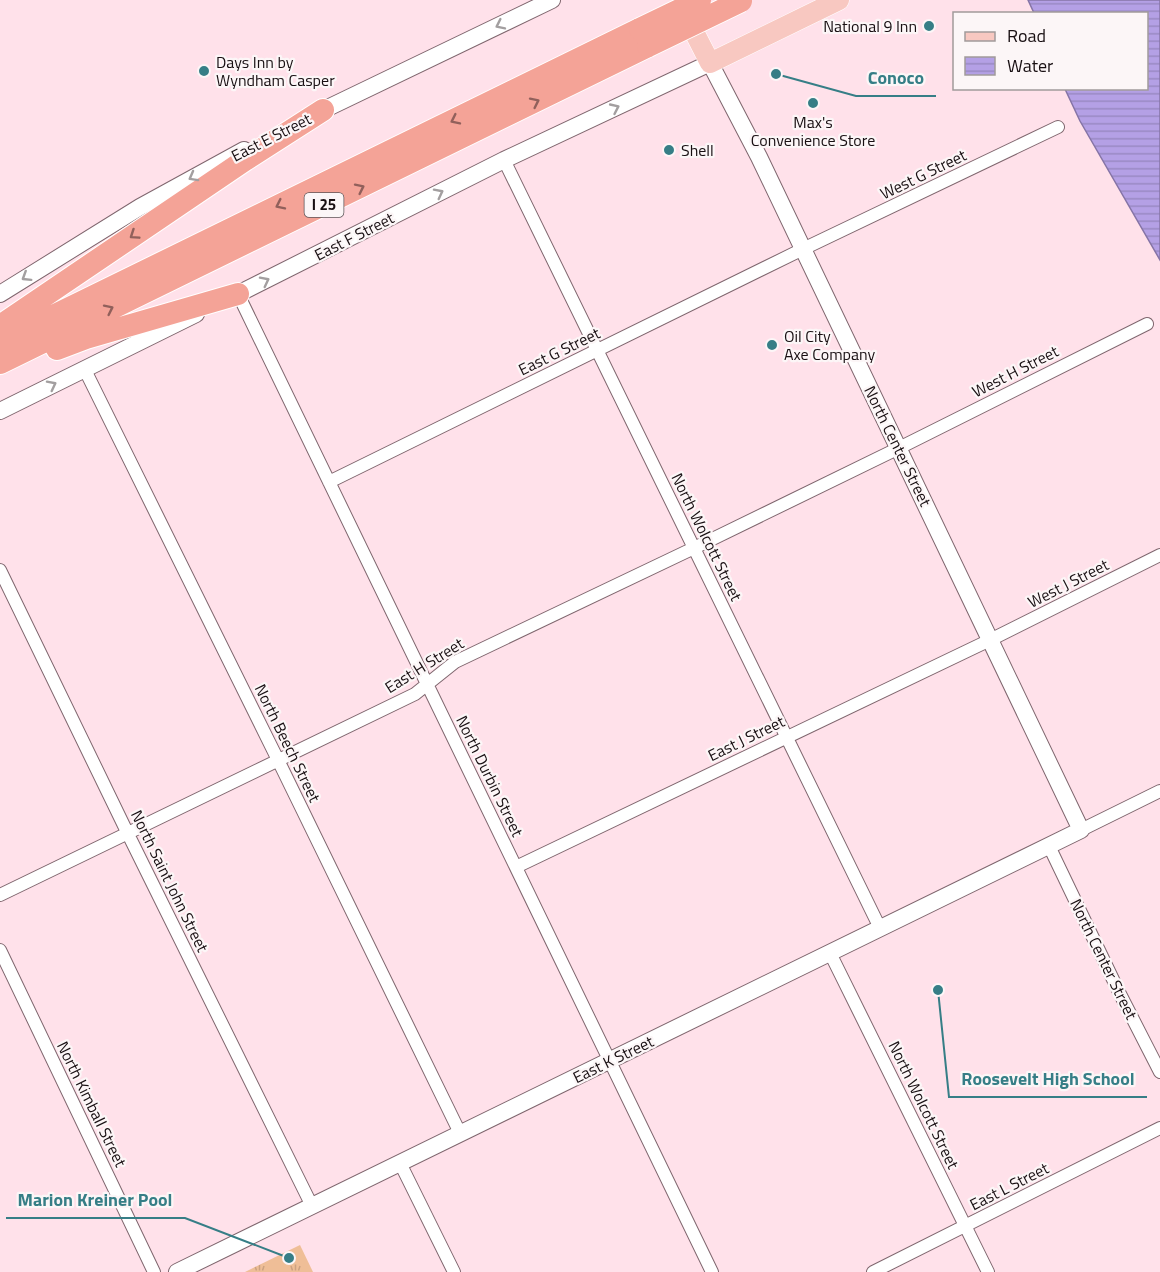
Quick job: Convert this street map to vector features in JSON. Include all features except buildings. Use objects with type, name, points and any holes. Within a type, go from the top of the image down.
[{"type":"highway","name":"I 25","points":[[0,363],[644,38],[700,0]]},
{"type":"highway","name":"I 25","points":[[0,342],[644,38],[741,0]]},
{"type":"highway","points":[[0,327],[244,160],[323,110]]},
{"type":"highway","points":[[0,371],[86,338],[238,294]]},
{"type":"main road","name":"North Center Street","points":[[678,0],[710,63]]},
{"type":"main road","points":[[710,63],[839,0]]},
{"type":"street","name":"East E Street","points":[[0,294],[143,205],[221,162],[323,110],[552,0]]},
{"type":"street","name":"East F Street","points":[[0,411],[504,160],[710,63]]},
{"type":"street","name":"North Center Street","points":[[710,63],[759,157],[1082,830]]},
{"type":"street","name":"West G Street","points":[[803,249],[1058,128]]},
{"type":"street","name":"North Wolcott Street","points":[[504,160],[880,928]]},
{"type":"street","name":"East G Street","points":[[329,482],[803,249]]},
{"type":"street","name":"North Durbin Street","points":[[238,294],[712,1272]]},
{"type":"street","name":"West H Street","points":[[898,448],[1147,324]]},
{"type":"street","name":"North Beech Street","points":[[84,368],[460,1133]]},
{"type":"street","name":"East H Street","points":[[0,895],[415,694],[455,662],[898,448]]},
{"type":"street","name":"West J Street","points":[[990,640],[1160,555]]},
{"type":"street","name":"North Saint John Street","points":[[0,570],[312,1206]]},
{"type":"street","name":"East J Street","points":[[516,867],[990,640]]},
{"type":"street","points":[[1082,830],[1160,791]]},
{"type":"street","name":"East K Street","points":[[182,1271],[1082,830]]},
{"type":"street","name":"North Center Street","points":[[1049,846],[1160,1072]]},
{"type":"street","name":"North Kimball Street","points":[[0,950],[154,1272]]},
{"type":"street","name":"North Wolcott Street","points":[[830,953],[988,1272]]},
{"type":"street","name":"East L Street","points":[[873,1272],[1160,1128]]},
{"type":"street","points":[[400,1163],[454,1272]]},
{"type":"green space","points":[[300,1245],[313,1272],[245,1272]]},
{"type":"water","points":[[1028,0],[1160,0],[1160,260],[1080,121],[1065,90],[1148,90],[1148,12],[1034,12]]},
{"type":"place","name":"National 9 Inn","points":[[929,26]]},
{"type":"place","name":"Days Inn by Wyndham Casper","points":[[204,71]]},
{"type":"place","name":"Conoco","points":[[776,74]]},
{"type":"place","name":"Max's Convenience Store","points":[[813,103]]},
{"type":"place","name":"Shell","points":[[669,150]]},
{"type":"place","name":"Oil City Axe Company","points":[[772,345]]},
{"type":"place","name":"Roosevelt High School","points":[[938,990]]},
{"type":"place","name":"Marion Kreiner Pool","points":[[289,1258]]}]
